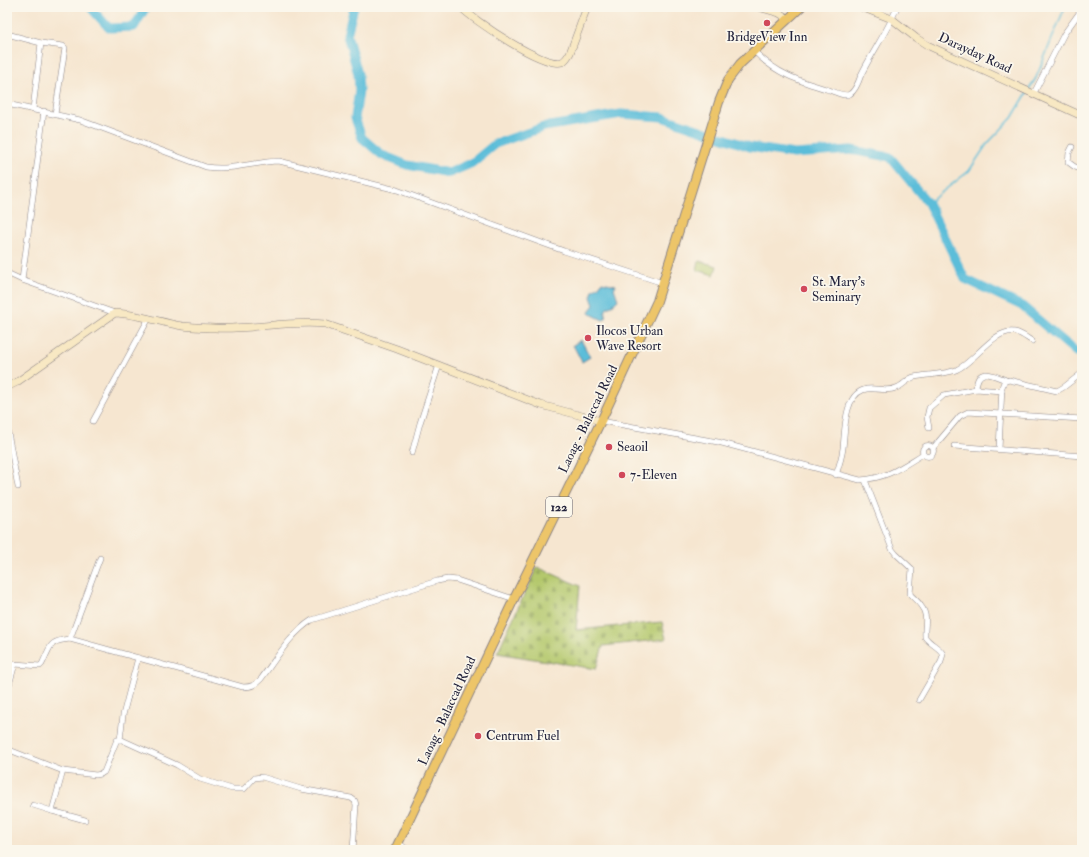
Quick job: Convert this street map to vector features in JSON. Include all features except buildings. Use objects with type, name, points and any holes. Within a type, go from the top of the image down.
[{"type":"main road","name":"Laoag - Balaccad Road","points":[[397,846],[514,599],[602,421],[650,317],[664,283],[702,155],[719,102],[728,80],[733,72],[754,51],[801,7]]},
{"type":"street","points":[[461,7],[472,17],[513,44],[551,62],[562,62],[567,58],[587,7]]},
{"type":"street","points":[[758,7],[779,13],[789,18]]},
{"type":"street","name":"Darayday Road","points":[[861,7],[892,19],[922,42],[1082,116]]},
{"type":"street","points":[[754,51],[764,61],[792,78],[838,93],[850,94],[856,87],[869,59],[892,19],[897,7]]},
{"type":"street","points":[[1033,93],[1064,34],[1082,9]]},
{"type":"street","points":[[7,34],[63,46],[65,48],[55,114]]},
{"type":"street","points":[[34,109],[41,42]]},
{"type":"street","points":[[7,104],[80,120],[206,167],[230,169],[264,161],[279,161],[398,190],[564,250],[664,283]]},
{"type":"street","points":[[22,280],[44,111]]},
{"type":"street","points":[[1072,147],[1068,157],[1068,162],[1075,167],[1082,169]]},
{"type":"street","points":[[7,273],[22,280],[115,313],[149,318],[182,326],[217,328],[261,327],[301,323],[325,324],[397,348],[541,405],[602,421],[726,444],[836,475],[860,480],[888,475],[923,454]]},
{"type":"street","points":[[7,387],[17,382],[115,313]]},
{"type":"street","points":[[93,421],[149,318]]},
{"type":"street","points":[[836,475],[843,449],[849,405],[852,398],[857,393],[868,389],[891,390],[898,388],[910,378],[956,370],[964,366],[982,349],[1004,334],[1014,332],[1019,333],[1032,341]]},
{"type":"street","points":[[412,453],[439,365]]},
{"type":"street","points":[[976,389],[976,381],[978,377],[981,375],[993,375],[1006,380],[1057,391],[1082,373]]},
{"type":"street","points":[[999,449],[1002,391],[1003,384],[1006,380]]},
{"type":"street","points":[[929,428],[929,408],[939,398],[948,394],[976,389],[1002,391]]},
{"type":"street","points":[[923,454],[931,456],[934,452],[933,448],[964,413],[976,411],[1082,418]]},
{"type":"street","points":[[7,427],[18,487]]},
{"type":"street","points":[[923,454],[923,449],[925,446],[930,445],[933,448]]},
{"type":"street","points":[[954,446],[1082,456]]},
{"type":"street","points":[[865,480],[892,549],[912,569],[910,594],[920,604],[924,612],[926,623],[925,637],[943,654],[942,662],[919,700]]},
{"type":"street","points":[[70,639],[100,558]]},
{"type":"street","points":[[7,662],[40,666],[51,644],[56,641],[70,639],[243,688],[255,685],[295,633],[302,626],[312,620],[437,581],[448,579],[457,580],[514,599]]},
{"type":"street","points":[[7,749],[63,771],[96,775],[104,772],[116,742],[120,740],[123,714],[138,658]]},
{"type":"street","points":[[7,692],[15,664]]},
{"type":"street","points":[[120,740],[177,765],[200,779],[232,789],[244,789],[254,778],[262,777],[301,789],[351,798],[355,801],[356,805],[352,850]]},
{"type":"street","points":[[52,811],[63,771]]},
{"type":"street","points":[[33,805],[84,820]]},
{"type":"street","points":[[397,846],[407,850]]},
{"type":"green space","points":[[699,261],[717,266],[714,275],[697,270]]},
{"type":"green space","points":[[537,567],[580,586],[576,630],[662,622],[666,639],[603,646],[596,669],[497,653]]},
{"type":"water","points":[[602,282],[616,285],[614,288],[618,300],[607,308],[605,312],[606,318],[603,320],[589,313],[594,305],[591,297],[593,290]]},
{"type":"water","points":[[581,340],[590,357],[582,362],[573,345]]},
{"type":"waterway","points":[[90,7],[109,28],[134,27],[146,7]]},
{"type":"waterway","points":[[354,7],[347,35],[358,74],[359,91],[355,118],[362,138],[382,155],[407,165],[449,173],[472,163],[495,144],[544,127],[621,114],[662,117],[750,147],[794,154],[851,150],[890,157],[928,203],[965,279],[1022,306],[1076,352],[1082,351]]},
{"type":"waterway","points":[[1029,89],[1036,78],[1065,7]]},
{"type":"waterway","points":[[928,203],[969,171],[987,144],[1012,118],[1027,93]]},
{"type":"place","name":"BridgeView Inn","points":[[767,23]]},
{"type":"place","name":"St. Mary's Seminary","points":[[804,289]]},
{"type":"place","name":"Ilocos Urban Wave Resort","points":[[588,338]]},
{"type":"place","name":"Seaoil","points":[[609,447]]},
{"type":"place","name":"7-Eleven","points":[[622,475]]},
{"type":"place","name":"Centrum Fuel","points":[[478,736]]}]
